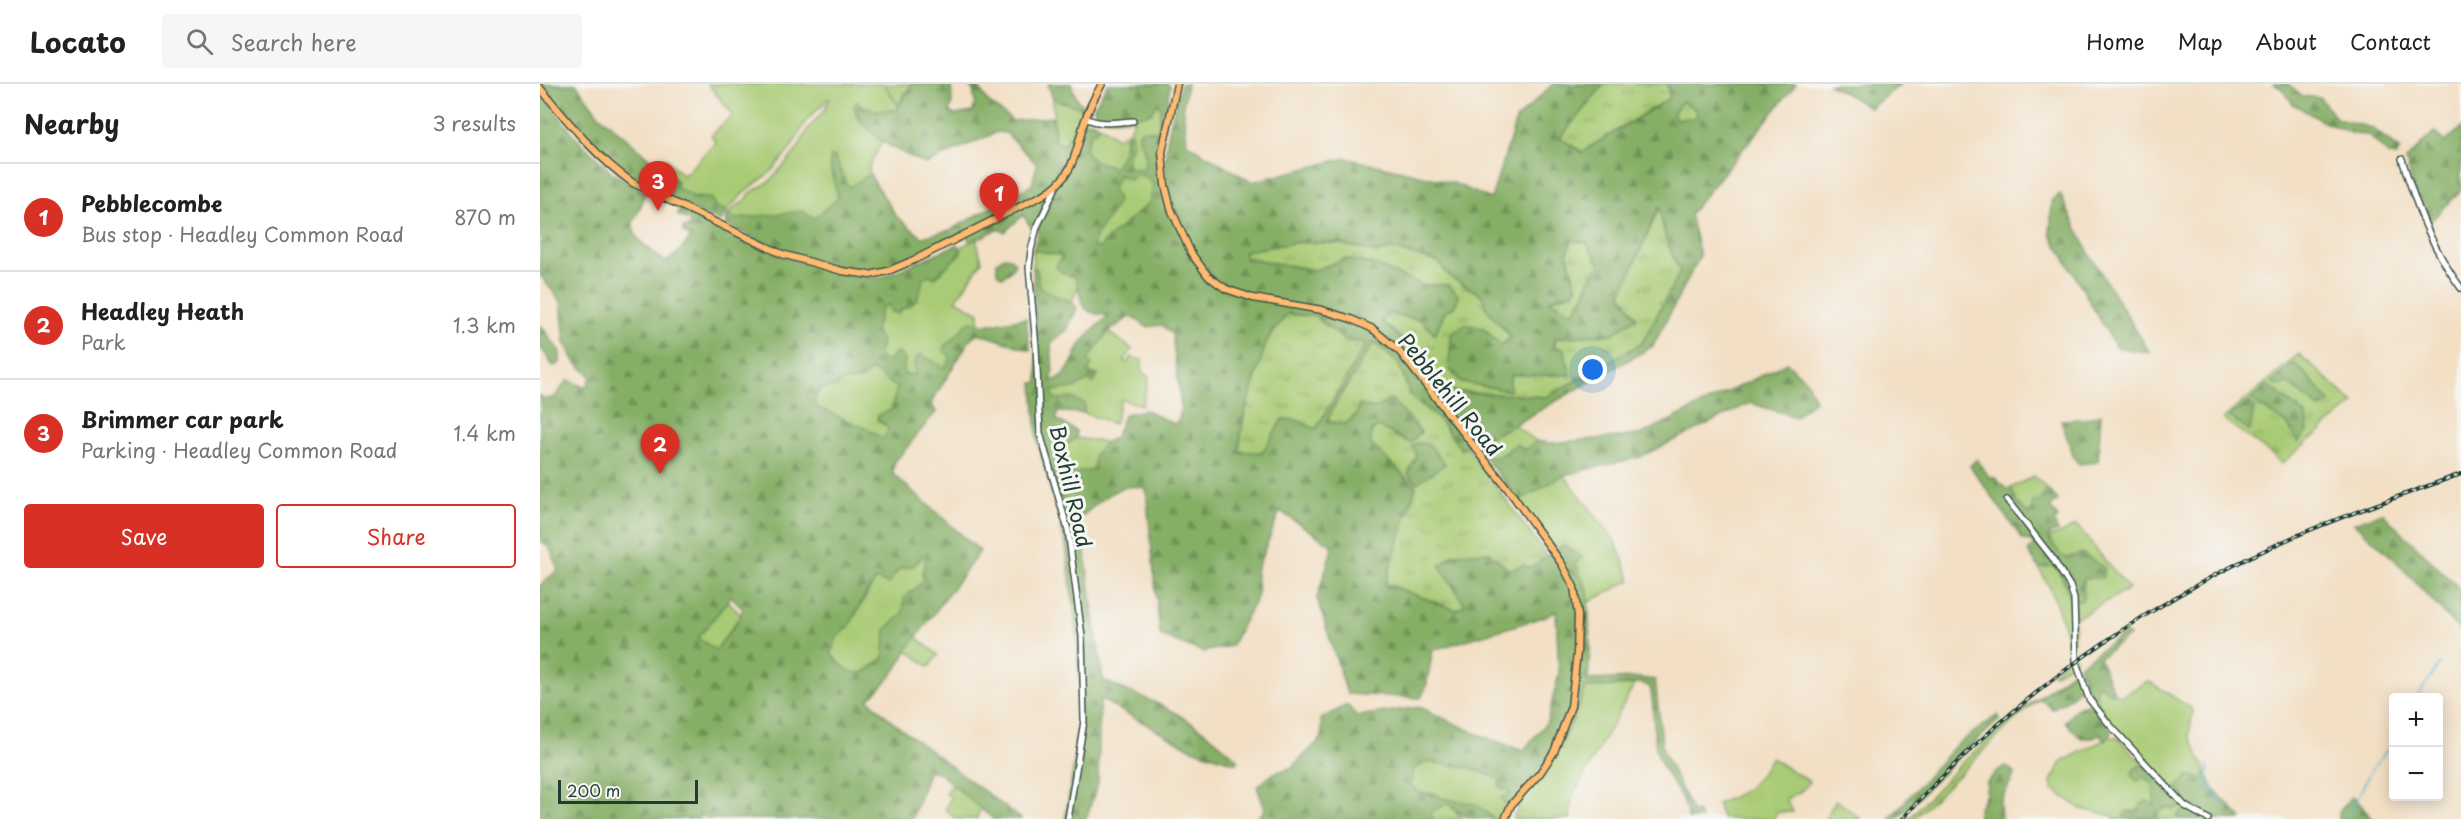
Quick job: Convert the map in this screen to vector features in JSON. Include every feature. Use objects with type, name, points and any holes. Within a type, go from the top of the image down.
[{"type":"main road","points":[[540,88],[579,136],[614,169],[633,183],[782,254],[842,271],[870,275],[888,271],[1043,195],[1057,185],[1068,172],[1077,154],[1086,118],[1102,84]]},
{"type":"main road","name":"Pebblehill Road","points":[[1176,84],[1162,152],[1165,184],[1171,209],[1191,253],[1208,276],[1226,289],[1253,298],[1322,310],[1351,319],[1373,329],[1399,351],[1511,493],[1562,564],[1574,587],[1578,616],[1577,654],[1571,706],[1554,752],[1540,773],[1511,805],[1505,819]]},
{"type":"street","points":[[1086,118],[1094,122],[1106,123],[1132,121]]},
{"type":"street","points":[[2402,159],[2422,220],[2441,258],[2461,288]]},
{"type":"street","name":"Boxhill Road","points":[[1057,185],[1037,227],[1029,268],[1040,433],[1068,530],[1082,636],[1084,721],[1068,819]]},
{"type":"street","points":[[1043,195],[1051,200]]},
{"type":"street","points":[[2007,500],[2051,556],[2070,586],[2074,598],[2076,662],[2089,699],[2109,724],[2185,806],[2208,819]]},
{"type":"green space","points":[[541,84],[576,84],[599,115],[694,197],[710,198],[716,207],[726,211],[721,222],[674,201],[630,177],[582,134]]},
{"type":"green space","points":[[708,84],[884,84],[898,105],[897,110],[873,110],[856,102],[854,106],[858,118],[882,142],[869,167],[870,175],[848,187],[835,157],[831,156],[831,171],[838,198],[814,218],[802,211],[736,219],[728,213],[748,198],[749,194],[770,181],[797,150],[808,129],[831,99],[829,98],[806,121],[791,148],[770,173],[747,190],[726,211],[716,207],[710,198],[694,197],[676,187],[677,182],[658,164],[665,158],[683,176],[716,142],[711,135],[733,115]]},
{"type":"green space","points":[[884,84],[912,84],[898,105]]},
{"type":"green space","points":[[912,84],[951,84],[952,104],[949,112],[955,115],[973,112],[975,103],[973,90],[966,84],[977,84],[987,101],[1013,121],[1052,117],[1055,141],[1071,133],[1074,127],[1081,122],[1091,121],[1101,126],[1090,135],[1085,149],[1092,160],[1109,165],[1126,145],[1125,136],[1131,132],[1133,144],[1128,151],[1144,169],[1145,153],[1139,139],[1139,132],[1158,131],[1161,108],[1137,117],[1119,120],[1095,115],[1094,107],[1108,84],[1168,84],[1170,86],[1159,156],[1162,185],[1168,183],[1166,157],[1171,121],[1181,84],[1187,84],[1183,105],[1187,144],[1252,182],[1346,158],[1453,183],[1491,199],[1516,120],[1553,84],[1604,84],[1560,138],[1582,152],[1670,98],[1667,84],[1796,84],[1690,214],[1700,256],[1653,346],[1514,425],[1477,443],[1517,444],[1525,450],[1536,441],[1551,443],[1640,435],[1787,363],[1807,382],[1815,400],[1795,417],[1750,403],[1640,457],[1564,475],[1519,501],[1474,444],[1461,449],[1440,420],[1410,395],[1399,364],[1374,342],[1327,421],[1344,425],[1355,416],[1360,405],[1374,409],[1391,399],[1421,432],[1410,443],[1379,427],[1371,431],[1371,444],[1416,487],[1385,584],[1456,610],[1465,605],[1440,566],[1453,554],[1489,552],[1509,570],[1524,565],[1530,568],[1564,545],[1582,557],[1576,564],[1588,591],[1590,653],[1588,680],[1639,678],[1655,680],[1663,751],[1693,813],[1697,811],[1701,819],[1688,819],[1683,802],[1661,764],[1656,747],[1650,687],[1642,683],[1586,688],[1569,732],[1553,758],[1521,801],[1516,797],[1507,807],[1501,798],[1507,790],[1470,768],[1427,762],[1420,792],[1476,804],[1494,819],[1470,817],[1461,814],[1453,806],[1433,819],[1257,819],[1265,809],[1257,787],[1274,773],[1291,768],[1322,738],[1321,719],[1347,705],[1357,716],[1420,707],[1477,734],[1523,751],[1547,722],[1559,674],[1556,611],[1547,616],[1433,650],[1426,687],[1421,698],[1347,694],[1317,598],[1333,546],[1280,511],[1256,571],[1258,595],[1231,646],[1203,652],[1160,635],[1146,489],[1127,487],[1102,499],[1080,518],[1103,680],[1154,702],[1188,720],[1238,760],[1236,763],[1192,749],[1100,699],[1098,782],[1086,819],[1065,819],[1074,764],[1080,693],[1077,635],[1066,544],[1037,439],[1033,383],[1038,382],[1033,267],[1054,295],[1072,302],[1077,308],[1067,330],[1051,343],[1053,374],[1051,381],[1068,370],[1084,340],[1108,315],[1086,309],[1075,277],[1063,273],[1056,267],[1062,256],[1033,250],[1039,229],[1032,229],[1023,215],[1005,232],[997,229],[971,243],[964,232],[905,262],[884,269],[867,271],[848,269],[804,257],[726,224],[728,213],[736,219],[794,211],[835,180],[828,165],[831,155],[863,177],[870,175],[896,216],[922,237],[950,230],[1032,185],[1037,164],[1006,133],[997,132],[926,164],[893,148],[874,135],[859,117],[854,106],[856,102],[873,110],[896,110]],"holes":[[[1682,101],[1695,109],[1697,114],[1695,118],[1676,119],[1673,113]],[[1118,198],[1149,203],[1100,248],[1094,237],[1117,206]],[[1659,207],[1666,240],[1680,272],[1642,343],[1547,397],[1445,391],[1410,346],[1382,322],[1388,313],[1421,320],[1435,334],[1445,312],[1455,306],[1459,296],[1449,285],[1422,285],[1372,264],[1345,259],[1315,270],[1246,259],[1244,251],[1300,242],[1337,243],[1378,253],[1392,249],[1439,262],[1450,277],[1482,295],[1486,308],[1511,337],[1501,346],[1483,328],[1465,324],[1451,335],[1449,369],[1461,382],[1510,391],[1510,375],[1571,375],[1564,349],[1555,347],[1555,338],[1612,334],[1637,318],[1621,294]],[[1572,240],[1587,243],[1600,265],[1588,282],[1585,294],[1573,313],[1549,300],[1573,293],[1576,287],[1567,254]],[[1287,314],[1316,316],[1345,341],[1367,342],[1316,429],[1296,420],[1282,419],[1262,453],[1239,451],[1244,415],[1267,340]],[[1131,316],[1147,327],[1162,325],[1172,334],[1181,406],[1179,420],[1174,424],[1146,410],[1125,414],[1115,437],[1106,442],[1073,473],[1060,461],[1059,451],[1076,438],[1076,431],[1057,420],[1057,412],[1084,413],[1085,404],[1072,398],[1074,388],[1087,381],[1094,384],[1098,375],[1092,364],[1108,332]]]},
{"type":"green space","points":[[1048,84],[1071,84],[1078,101],[1085,107],[1084,109],[1053,99]]},
{"type":"green space","points":[[1604,84],[1667,84],[1670,98],[1582,152],[1559,138]]},
{"type":"green space","points":[[1829,84],[1901,84],[1870,108]]},
{"type":"green space","points":[[2274,84],[2288,84],[2303,96],[2320,98],[2337,119],[2372,128],[2400,150],[2396,156],[2389,155],[2368,135],[2354,134],[2324,122],[2293,104],[2283,90]]},
{"type":"green space","points":[[540,92],[575,137],[612,173],[645,192],[633,225],[634,231],[643,244],[666,262],[679,252],[691,237],[683,232],[683,228],[688,227],[691,223],[677,215],[680,209],[777,254],[853,276],[881,278],[958,244],[961,252],[946,268],[920,289],[920,297],[911,306],[902,309],[898,314],[882,307],[875,330],[882,342],[879,353],[897,352],[905,359],[914,375],[914,362],[920,354],[944,351],[949,323],[971,321],[985,325],[1026,318],[1030,350],[978,333],[971,338],[931,403],[936,412],[894,463],[893,474],[980,551],[907,650],[895,671],[868,699],[895,724],[1021,819],[993,819],[938,772],[929,770],[912,819],[709,819],[699,814],[700,819],[540,819],[540,585],[558,570],[550,548],[540,540],[540,395],[543,399],[554,398],[568,380],[586,388],[591,376],[576,363],[565,344],[561,302],[540,275]],"holes":[[[872,370],[897,388],[878,415],[877,420],[885,424],[861,426],[840,419],[827,409],[836,387],[843,381],[861,380]],[[922,556],[924,581],[904,598],[903,613],[886,629],[883,659],[865,672],[838,636],[848,628],[869,588],[888,584],[899,569],[914,566]],[[731,596],[743,609],[737,622],[716,650],[699,638]]]},
{"type":"green space","points":[[1053,99],[1084,109],[1063,145],[1055,141]]},
{"type":"green space","points":[[1682,101],[1695,109],[1696,118],[1676,119],[1673,113]]},
{"type":"green space","points":[[1158,104],[1161,108],[1158,131],[1139,132],[1139,139],[1145,153],[1144,169],[1130,168],[1128,156],[1133,144],[1131,132],[1125,136],[1124,152],[1113,169],[1109,165],[1092,160],[1085,149],[1090,135],[1101,126],[1117,138],[1129,130],[1133,117],[1151,113]]},
{"type":"green space","points":[[2461,128],[2461,190],[2428,224],[2414,190],[2406,160],[2434,132],[2445,142]]},
{"type":"green space","points":[[1119,175],[1130,180],[1134,175],[1142,175],[1151,181],[1153,188],[1149,203],[1100,248],[1093,247],[1097,234],[1114,210],[1118,198],[1112,190]]},
{"type":"green space","points":[[2060,194],[2089,253],[2150,353],[2116,347],[2050,233],[2052,201]]},
{"type":"green space","points":[[1660,206],[1666,240],[1680,272],[1642,343],[1547,397],[1445,391],[1410,346],[1382,322],[1387,313],[1421,320],[1434,334],[1445,312],[1455,306],[1449,285],[1422,285],[1372,264],[1345,259],[1316,270],[1245,258],[1244,251],[1300,242],[1337,243],[1378,253],[1392,249],[1439,262],[1450,277],[1482,295],[1486,308],[1511,337],[1501,346],[1483,328],[1509,391],[1510,375],[1554,347],[1555,338],[1612,334],[1636,317],[1621,294]]},
{"type":"green space","points":[[976,239],[982,261],[956,300],[979,313],[979,323],[971,321],[945,345],[944,351],[951,358],[945,368],[920,354],[914,362],[915,375],[903,374],[905,359],[897,352],[889,361],[882,360],[879,354],[882,342],[875,330],[882,307],[888,305],[891,312],[898,314],[915,302],[923,279],[928,275],[935,278],[961,253],[961,247]]},
{"type":"green space","points":[[1572,240],[1587,243],[1601,265],[1588,282],[1585,294],[1573,313],[1549,300],[1573,293],[1576,286],[1567,254]]},
{"type":"green space","points":[[1033,250],[1062,256],[1056,267],[1063,273],[1075,277],[1078,286],[1072,302],[1039,286],[1037,269],[1033,267]]},
{"type":"green space","points":[[1004,257],[1010,258],[1015,263],[1009,273],[1002,277],[997,273],[997,262]]},
{"type":"green space","points":[[1287,314],[1316,316],[1345,341],[1368,342],[1316,429],[1296,420],[1262,454],[1238,451],[1244,415],[1267,340]]},
{"type":"green space","points":[[540,326],[560,352],[560,363],[553,366],[540,349]]},
{"type":"green space","points":[[1108,332],[1132,349],[1124,361],[1128,363],[1131,357],[1142,360],[1142,371],[1149,378],[1142,405],[1121,399],[1114,424],[1084,413],[1085,404],[1072,398],[1054,399],[1052,391],[1074,388],[1087,381],[1094,383],[1098,375],[1088,373],[1092,364],[1088,360]]},
{"type":"green space","points":[[1373,342],[1399,364],[1410,395],[1440,420],[1461,449],[1467,447],[1547,556],[1530,569],[1524,565],[1514,569],[1456,610],[1384,583],[1416,487],[1370,444],[1355,416],[1344,425],[1327,422],[1334,406]]},
{"type":"green space","points":[[2299,354],[2354,403],[2281,464],[2274,456],[2223,419]]},
{"type":"green space","points":[[2293,363],[2305,373],[2330,402],[2319,408],[2288,384],[2272,383]]},
{"type":"green space","points":[[872,370],[897,388],[891,410],[878,415],[877,420],[889,429],[883,439],[867,429],[815,406],[816,395],[821,389],[836,387],[843,381],[861,380]]},
{"type":"green space","points":[[2267,385],[2306,415],[2308,431],[2298,442],[2288,425],[2251,400]]},
{"type":"green space","points":[[2249,402],[2254,407],[2250,431],[2229,417]]},
{"type":"green space","points":[[2101,414],[2098,462],[2079,464],[2074,458],[2061,420],[2085,419]]},
{"type":"green space","points":[[1514,425],[1536,441],[1525,450],[1517,444],[1497,457],[1488,457],[1477,443]]},
{"type":"green space","points":[[1076,438],[1106,442],[1095,454],[1093,470],[1073,473],[1060,461],[1059,451]]},
{"type":"green space","points":[[1418,443],[1429,444],[1445,464],[1417,483],[1408,474],[1417,455],[1412,446]]},
{"type":"green space","points":[[1977,459],[1989,477],[1995,478],[2006,489],[2011,488],[2017,503],[2028,513],[2033,502],[2041,499],[2046,488],[2058,500],[2050,507],[2058,518],[2054,522],[2058,531],[2050,533],[2048,538],[2059,550],[2082,553],[2105,568],[2102,578],[2085,579],[2084,596],[2081,601],[2070,599],[2064,580],[2048,566],[2039,568],[2028,552],[2034,544],[2023,540],[1970,466]]},
{"type":"green space","points":[[1564,475],[1615,541],[1631,580],[1589,602],[1588,591],[1576,564],[1582,557],[1564,545],[1556,550],[1519,501]]},
{"type":"green space","points":[[2034,476],[2046,488],[2042,499],[2033,502],[2032,510],[2028,513],[2017,503],[2011,488]]},
{"type":"green space","points":[[2382,513],[2461,590],[2461,632],[2395,560],[2354,523]]},
{"type":"green space","points":[[2076,525],[2129,589],[2076,618],[2076,601],[2081,601],[2084,596],[2085,578],[2102,578],[2105,568],[2082,553],[2067,558],[2061,555],[2048,537],[2060,534]]},
{"type":"green space","points":[[923,556],[926,557],[922,574],[924,581],[904,598],[903,613],[886,629],[883,659],[862,672],[856,673],[846,669],[831,653],[838,636],[848,628],[876,579],[888,584],[899,569],[914,566]]},
{"type":"green space","points":[[2053,566],[2064,581],[2074,617],[2074,639],[2071,647],[2052,592],[2039,568]]},
{"type":"green space","points":[[728,601],[741,615],[716,650],[698,638]]},
{"type":"green space","points":[[2125,633],[2129,636],[2099,658],[2114,692],[2108,692],[2100,685],[2102,713],[2088,693],[2079,665]]},
{"type":"green space","points":[[916,637],[938,655],[929,667],[907,650]]},
{"type":"green space","points":[[2071,654],[2074,655],[2075,661],[2052,674]]},
{"type":"green space","points":[[2075,669],[2012,722],[1914,819],[1908,819],[1963,762],[2005,724]]},
{"type":"green space","points":[[2075,670],[2081,686],[2069,699],[2052,709],[2040,698]]},
{"type":"green space","points":[[2148,681],[2191,708],[2193,712],[2189,735],[2206,771],[2203,779],[2189,775],[2174,791],[2102,713],[2097,703],[2096,686],[2100,685],[2108,692],[2122,696]]},
{"type":"green space","points":[[1634,685],[1572,797],[1570,819],[1514,819],[1526,794],[1560,748],[1586,688]]},
{"type":"green space","points":[[2088,703],[2112,731],[2110,737],[2104,739],[2100,734],[2093,738],[2081,738],[2065,722],[2076,709]]},
{"type":"green space","points":[[1998,715],[2000,719],[1897,819],[1889,819],[1957,744]]},
{"type":"green space","points":[[2110,737],[2119,738],[2142,764],[2133,770],[2132,777],[2138,781],[2144,777],[2153,784],[2154,805],[2147,801],[2142,803],[2138,811],[2126,811],[2123,817],[2137,819],[2114,819],[2114,816],[2081,809],[2053,789],[2051,781],[2063,761]]},
{"type":"green space","points":[[1771,758],[1810,782],[1800,792],[1786,799],[1793,812],[1778,812],[1773,819],[1723,819],[1717,804],[1755,782]]},
{"type":"green space","points":[[1427,762],[1470,768],[1499,779],[1499,786],[1511,793],[1501,798],[1507,807],[1503,819],[1494,819],[1476,804],[1420,792],[1411,786],[1414,769]]},
{"type":"green space","points":[[2144,764],[2180,785],[2189,774],[2203,779],[2206,771],[2213,788],[2242,819],[2180,819],[2177,816],[2181,813],[2179,809],[2156,815],[2157,819],[2122,817],[2125,811],[2138,811],[2142,803],[2147,801],[2154,805],[2132,777],[2133,770]]},
{"type":"green space","points":[[2006,766],[2015,773],[2000,802],[2001,819],[1977,819],[1979,807],[1986,794],[1987,782],[1997,771]]},
{"type":"green space","points":[[953,785],[981,809],[976,819],[956,819],[945,809],[951,797],[945,793]]},
{"type":"green space","points":[[2351,797],[2355,798],[2372,819],[2338,819],[2340,811]]},
{"type":"green space","points":[[1836,800],[1861,819],[1825,819]]},
{"type":"green space","points":[[1448,803],[1463,819],[1433,819],[1431,812]]},
{"type":"green space","points":[[2182,806],[2185,809],[2177,816],[2180,819],[2157,819],[2158,811],[2170,807],[2173,810]]},
{"type":"waterway","points":[[2420,693],[2440,664]]},
{"type":"waterway","points":[[2348,819],[2370,772],[2389,747]]},
{"type":"waterway","points":[[2207,764],[2209,770],[2206,779],[2222,805]]},
{"type":"railway","points":[[1902,819],[1986,735],[2031,697],[2078,661],[2176,597],[2282,542],[2348,515],[2461,474]]},
{"type":"place","name":"Brimmer car park","points":[[658,211]]},
{"type":"place","name":"Pebblecombe","points":[[999,223]]},
{"type":"place","name":"Headley Heath","points":[[660,474]]}]
